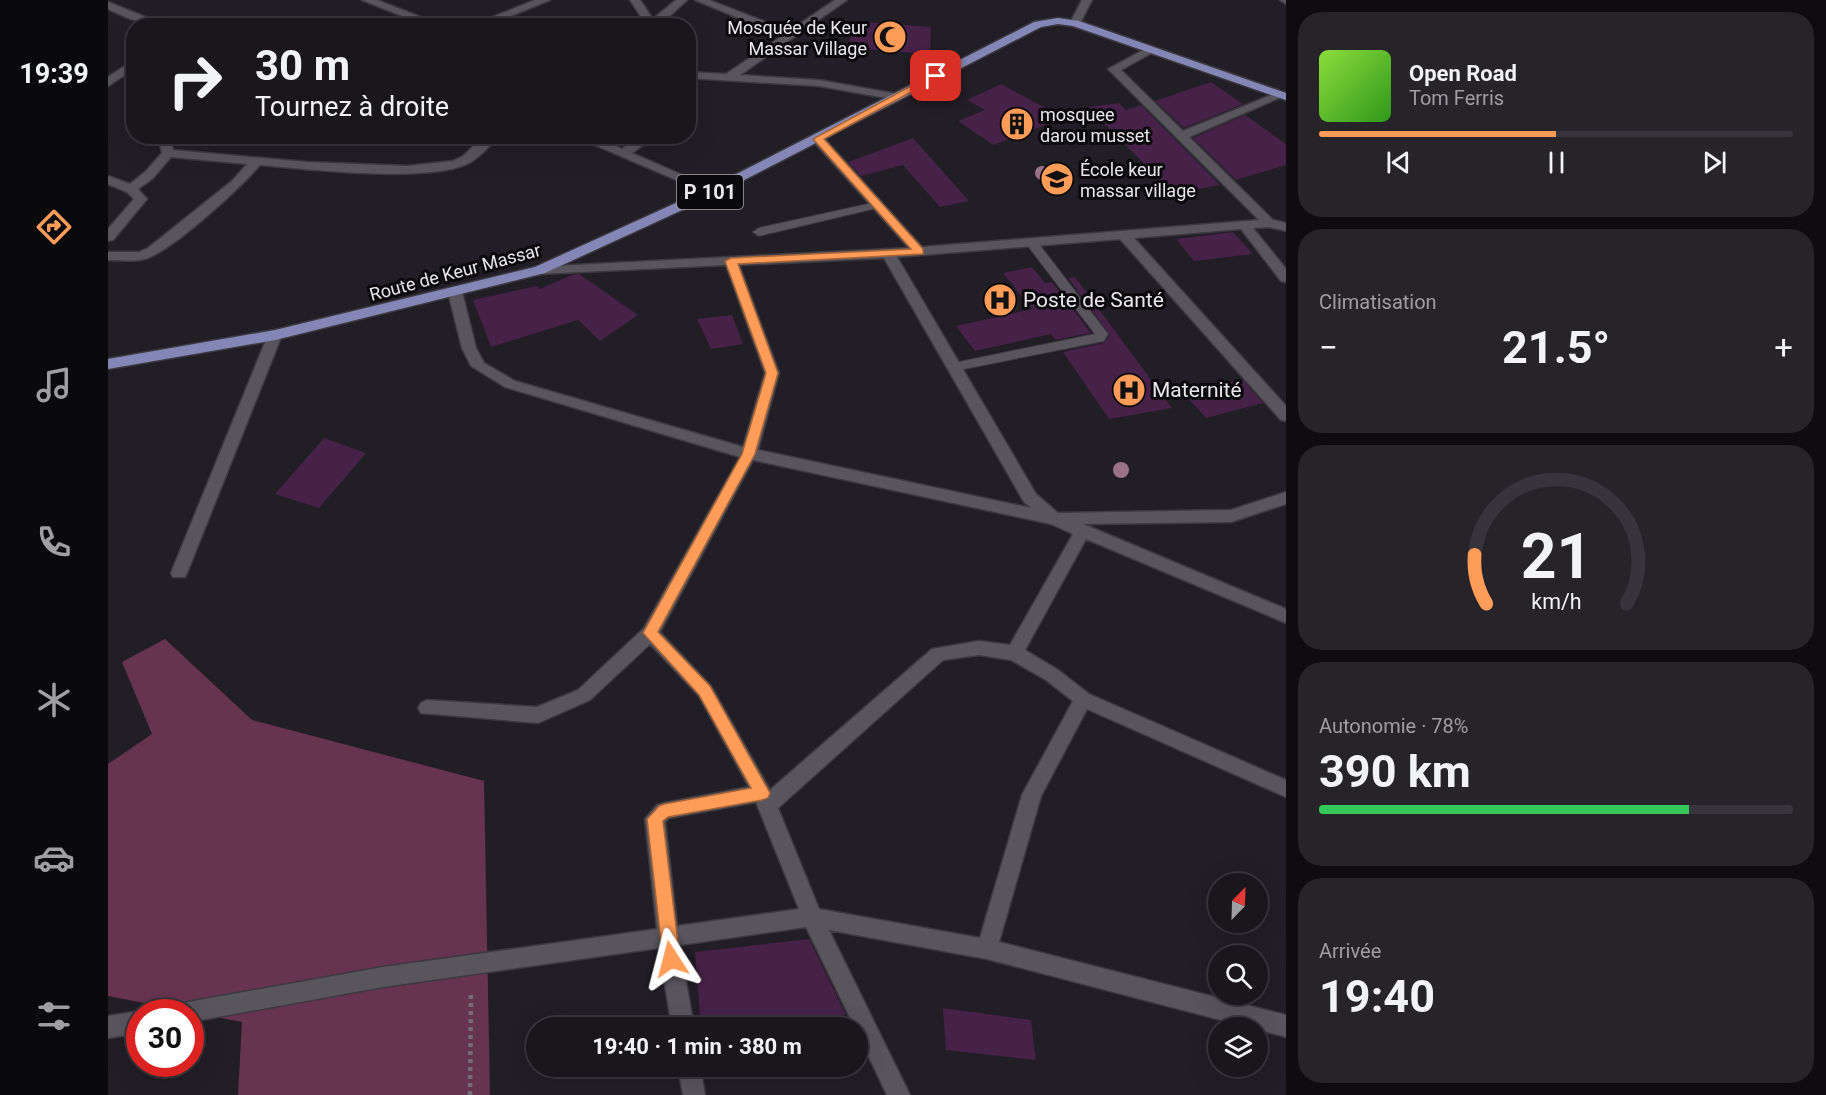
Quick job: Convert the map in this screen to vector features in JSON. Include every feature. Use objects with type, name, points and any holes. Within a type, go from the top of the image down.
[{"type":"main road","name":"Route de Keur Massar","points":[[108,364],[275,335],[540,270],[713,191],[1038,24],[1058,21],[1075,24],[1283,96]]},
{"type":"street","points":[[109,7],[121,0]]},
{"type":"street","points":[[367,0],[414,18]]},
{"type":"street","points":[[497,18],[545,0]]},
{"type":"street","points":[[635,0],[647,18]]},
{"type":"street","points":[[660,18],[682,0]]},
{"type":"street","points":[[700,0],[789,35]]},
{"type":"street","points":[[728,78],[842,0]]},
{"type":"street","points":[[1075,24],[1087,0]]},
{"type":"street","points":[[109,7],[130,18]]},
{"type":"street","points":[[1151,50],[1114,69],[1269,223]]},
{"type":"street","points":[[108,83],[126,69]]},
{"type":"street","points":[[696,76],[819,83],[897,97]]},
{"type":"street","points":[[1182,136],[1283,96]]},
{"type":"street","points":[[818,139],[919,252]]},
{"type":"street","points":[[166,144],[168,153]]},
{"type":"street","points":[[168,153],[256,162],[407,170],[442,167],[467,159],[483,144]]},
{"type":"street","points":[[599,144],[713,191]]},
{"type":"street","points":[[623,154],[637,144]]},
{"type":"street","points":[[131,189],[149,175],[168,153]]},
{"type":"street","points":[[108,256],[141,256],[153,251],[237,184],[256,162]]},
{"type":"street","points":[[108,180],[131,189],[141,199],[108,237]]},
{"type":"street","points":[[540,270],[888,254],[1269,223],[1286,227]]},
{"type":"street","points":[[1244,225],[1286,278]]},
{"type":"street","points":[[1124,235],[1286,416]]},
{"type":"street","points":[[888,254],[1030,498],[1054,519],[1231,516],[1286,498]]},
{"type":"street","points":[[427,708],[538,715],[584,695],[650,633],[748,454],[772,373],[731,261]]},
{"type":"street","points":[[455,292],[469,348],[478,366],[510,384],[748,454],[1054,519],[1286,616]]},
{"type":"street","points":[[179,573],[275,335]]},
{"type":"street","points":[[1015,653],[1082,532]]},
{"type":"street","points":[[650,633],[705,691],[765,799],[812,916],[899,1095]]},
{"type":"street","points":[[681,1017],[668,937],[655,819],[664,811],[765,799],[938,654],[979,648],[1015,653],[1053,675],[1083,699],[1286,789]]},
{"type":"street","points":[[987,949],[1032,795],[1083,699]]},
{"type":"street","points":[[204,1009],[383,977],[812,916],[987,949],[1286,1026]]},
{"type":"street","points":[[108,1027],[126,1024]]},
{"type":"street","points":[[691,1077],[694,1095]]},
{"type":"lane","points":[[759,232],[877,205]]},
{"type":"lane","points":[[954,367],[1099,338],[1102,334],[1031,242]]},
{"type":"path","points":[[470,1095],[471,964]]},
{"type":"shaded area","points":[[165,639],[252,720],[484,781],[490,1095],[238,1095],[242,1022],[204,1015],[204,999],[126,999],[108,996],[108,764],[152,734],[122,662]]},
{"type":"building","name":"Mosquée de Keur Massar Village","points":[[852,21],[931,27],[930,54],[849,48]]},
{"type":"building","points":[[1211,82],[1243,104],[1184,128],[1155,101]]},
{"type":"building","points":[[1001,84],[1064,118],[993,145],[958,121],[985,110],[967,100]]},
{"type":"building","points":[[1119,103],[1126,110],[1141,105],[1220,185],[1174,194],[1088,107]]},
{"type":"building","points":[[1245,115],[1286,144],[1286,165],[1236,180],[1193,138]]},
{"type":"building","points":[[913,138],[969,201],[940,207],[903,165],[861,176],[848,162]]},
{"type":"building","points":[[1233,232],[1253,254],[1194,261],[1176,239]]},
{"type":"building","points":[[1032,267],[1045,283],[1052,282],[1091,333],[1055,340],[1051,334],[975,351],[956,326],[1032,309],[1003,273]]},
{"type":"building","points":[[579,274],[638,315],[600,341],[578,320],[491,347],[473,300],[537,286],[540,289]]},
{"type":"building","points":[[1075,277],[1172,408],[1109,419],[1063,352],[1104,343],[1110,335],[1068,278]]},
{"type":"building","points":[[732,315],[743,344],[711,349],[697,319]]},
{"type":"building","points":[[1242,379],[1263,403],[1206,418],[1184,394]]},
{"type":"building","points":[[324,438],[366,453],[319,508],[275,494]]},
{"type":"building","points":[[809,939],[846,1015],[836,1017],[700,1017],[695,952]]},
{"type":"building","points":[[943,1008],[1031,1020],[1036,1060],[946,1050]]},
{"type":"place","name":"Mosquée de Keur Massar Village","points":[[890,37]]},
{"type":"place","name":"mosquee darou musset","points":[[1017,124]]},
{"type":"place","name":"École keur massar village","points":[[1057,179]]},
{"type":"place","name":"Poste de Santé","points":[[1000,300]]},
{"type":"place","name":"Maternité","points":[[1129,390]]},
{"type":"route","points":[[671,959],[655,819],[664,811],[762,793],[705,691],[650,633],[748,454],[772,373],[731,261],[919,252],[818,139],[936,76]]}]
